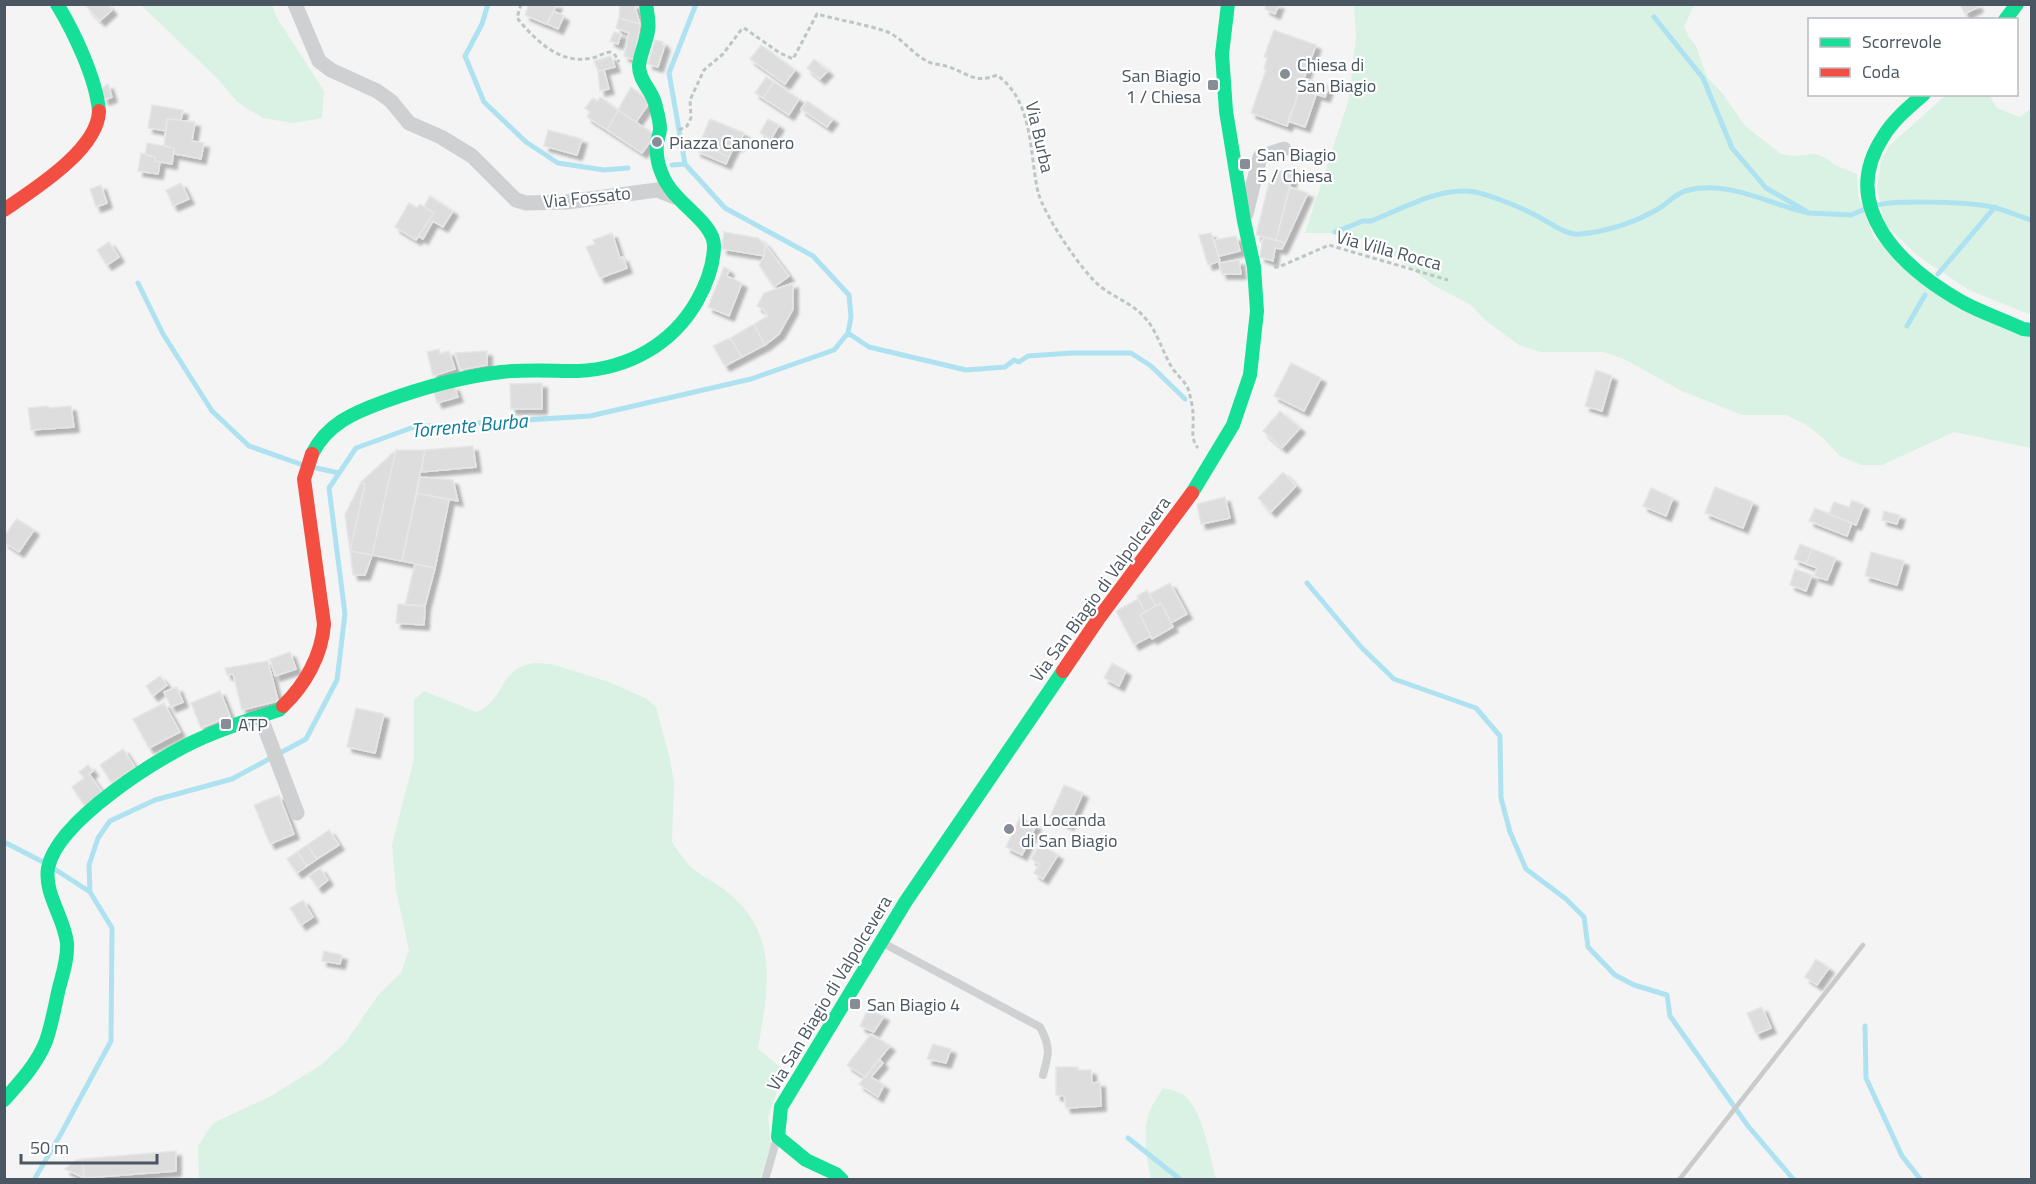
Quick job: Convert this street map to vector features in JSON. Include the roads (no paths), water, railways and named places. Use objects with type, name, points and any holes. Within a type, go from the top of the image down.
[{"type":"street","points":[[4,210],[82,148],[97,125],[98,102],[81,52],[57,4]]},
{"type":"street","name":"Via Fossato","points":[[295,4],[319,61],[331,70],[377,91],[391,101],[409,123],[441,137],[471,156],[516,200],[526,203],[567,202],[657,190],[679,200]]},
{"type":"street","points":[[4,1100],[27,1075],[46,1041],[66,961],[67,943],[63,926],[49,889],[48,869],[54,851],[79,820],[109,795],[157,763],[201,738],[279,710],[296,694],[309,675],[323,638],[324,624],[304,479],[314,450],[327,431],[358,412],[421,388],[485,374],[512,371],[596,370],[628,362],[658,344],[678,327],[699,298],[712,262],[714,244],[709,229],[679,200],[661,173],[657,144],[660,131],[654,99],[641,79],[639,66],[649,28],[646,4]]},
{"type":"street","name":"Via San Biagio di Valpolcevera","points":[[778,1137],[781,1107],[906,901],[1099,618],[1180,510],[1233,425],[1250,375],[1257,311],[1254,267],[1226,111],[1222,54],[1228,4]]},
{"type":"street","points":[[2006,18],[2017,4]]},
{"type":"street","points":[[1922,96],[1880,140],[1872,159],[1867,179],[1867,198],[1874,218],[1887,242],[1926,277],[1965,304],[2031,330]]},
{"type":"street","points":[[1244,221],[1260,157],[1284,149]]},
{"type":"street","points":[[261,718],[297,813]]},
{"type":"street","points":[[778,1137],[806,1160],[842,1179]]},
{"type":"lane","points":[[881,942],[1040,1028],[1049,1042],[1048,1058],[1043,1075]]},
{"type":"lane","name":"Via San Biagio di Valpolcevera","points":[[765,1179],[778,1137]]},
{"type":"waterway","points":[[488,4],[482,24],[465,56],[484,102],[526,142],[558,163],[604,170],[628,168]]},
{"type":"waterway","name":"Torrente Burba","points":[[34,1180],[111,1041],[112,928],[90,892],[89,865],[98,838],[110,821],[155,800],[232,779],[306,739],[337,680],[345,614],[329,488],[356,448],[414,427],[590,416],[751,379],[834,350],[848,333],[851,317],[849,295],[813,256],[725,208],[685,164],[669,73],[696,4]]},
{"type":"waterway","points":[[1654,17],[1703,78],[1732,148],[1766,188],[1809,213],[1851,215],[1865,209]]},
{"type":"waterway","points":[[672,165],[685,164]]},
{"type":"waterway","points":[[1335,232],[1363,221],[1371,221],[1429,197],[1466,191],[1511,204],[1575,234],[1610,229],[1631,222],[1658,209],[1681,192],[1701,188],[1732,190],[1809,213]]},
{"type":"waterway","points":[[1874,206],[1915,202],[1971,204],[1996,208],[2032,220]]},
{"type":"waterway","points":[[1938,274],[1995,207]]},
{"type":"waterway","points":[[138,283],[163,334],[212,411],[249,446],[303,465]]},
{"type":"waterway","points":[[1907,326],[1925,295]]},
{"type":"waterway","points":[[848,333],[869,347],[966,370],[1005,367],[1014,360],[1019,362],[1028,356],[1131,353],[1151,366],[1185,399]]},
{"type":"waterway","points":[[312,467],[339,473]]},
{"type":"waterway","points":[[1307,583],[1361,647],[1394,679],[1476,708],[1500,736],[1501,798],[1510,832],[1526,869],[1566,899],[1584,917],[1588,947],[1615,975],[1634,985],[1667,995],[1670,1016],[1748,1126],[1794,1180]]},
{"type":"waterway","points":[[4,842],[45,863]]},
{"type":"waterway","points":[[53,868],[90,892]]},
{"type":"waterway","points":[[1865,1026],[1866,1078],[1902,1156],[1921,1180]]},
{"type":"waterway","points":[[1128,1138],[1181,1180]]},
{"type":"railway","points":[[1679,1180],[1863,945]]},
{"type":"place","name":"Chiesa di San Biagio","points":[[1285,74]]},
{"type":"place","name":"San Biagio 1 / Chiesa","points":[[1213,85]]},
{"type":"place","name":"Piazza Canonero","points":[[657,142]]},
{"type":"place","name":"San Biagio 5 / Chiesa","points":[[1245,164]]},
{"type":"place","name":"ATP","points":[[226,724]]},
{"type":"place","name":"La Locanda di San Biagio","points":[[1009,829]]},
{"type":"place","name":"San Biagio 4","points":[[855,1004]]}]
